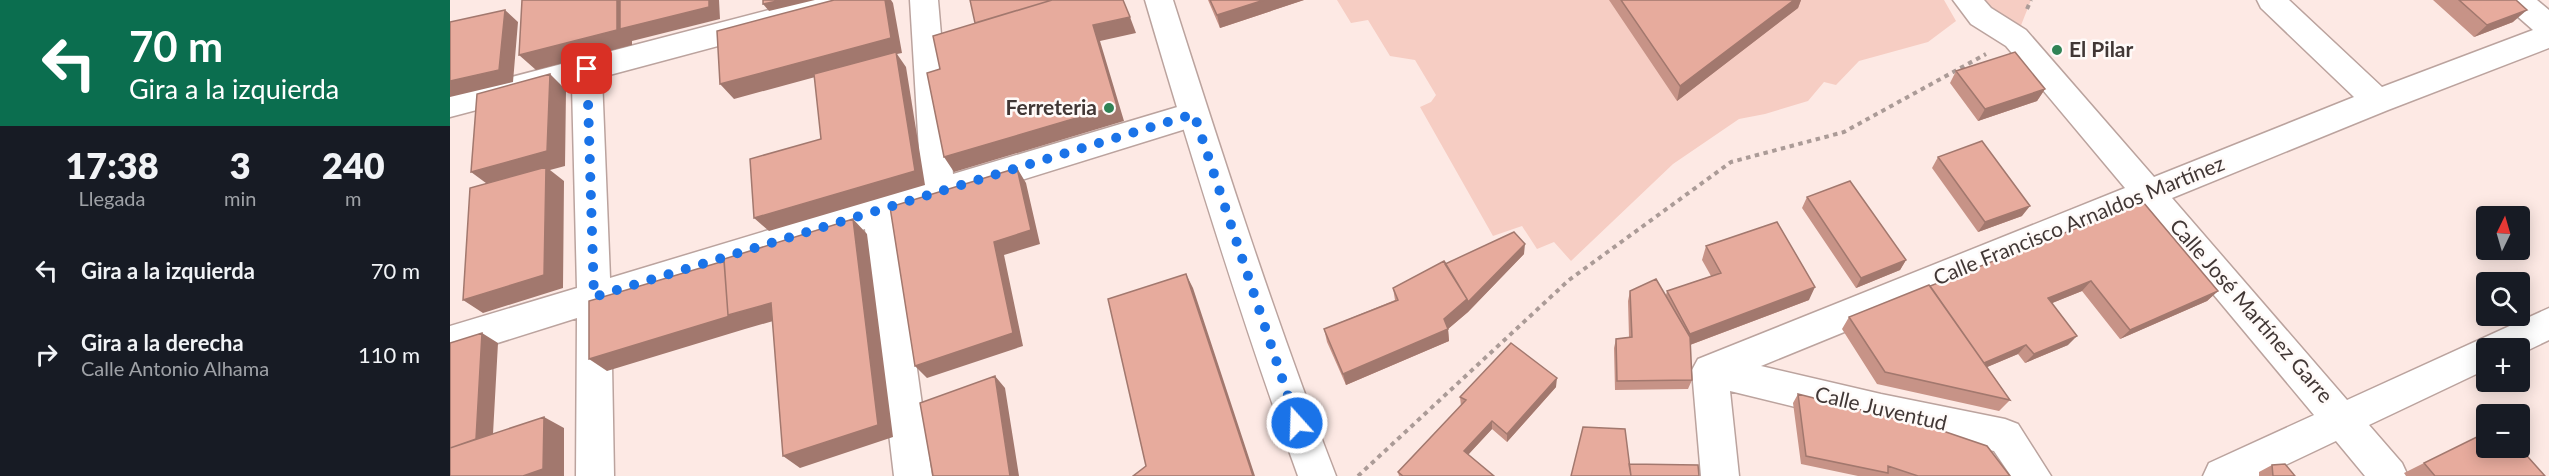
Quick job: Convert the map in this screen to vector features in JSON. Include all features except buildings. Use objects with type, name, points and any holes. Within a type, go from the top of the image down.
[{"type":"street","points":[[450,105],[849,0]]},
{"type":"street","points":[[924,0],[938,192]]},
{"type":"street","points":[[1159,0],[1283,386],[1317,476]]},
{"type":"street","name":"Calle José Martínez Garre","points":[[1967,0],[1981,16],[2016,38],[2344,420],[2389,476]]},
{"type":"street","points":[[2271,0],[2377,101]]},
{"type":"street","points":[[2518,0],[2549,27]]},
{"type":"street","name":"Calle Francisco Arnaldos Martínez","points":[[1710,370],[2377,101],[2549,36]]},
{"type":"street","points":[[587,69],[594,297],[595,476]]},
{"type":"street","points":[[450,342],[1194,114]]},
{"type":"street","points":[[879,210],[914,476]]},
{"type":"street","points":[[2517,338],[2549,323]]},
{"type":"street","points":[[2222,476],[2476,357]]},
{"type":"street","points":[[1710,370],[1720,476]]},
{"type":"street","name":"Calle Juventud","points":[[1710,370],[1881,411],[2005,436],[2032,476]]},
{"type":"path","points":[[1358,476],[1569,280],[1731,162],[1844,132],[2016,38]]},
{"type":"shaded area","points":[[1337,0],[1944,0],[1956,21],[1928,42],[1859,61],[1836,85],[1824,82],[1808,101],[1739,119],[1673,164],[1571,261],[1554,242],[1537,249],[1522,226],[1493,236],[1420,107],[1431,102],[1436,95],[1415,60],[1390,56],[1368,20],[1351,23]]},
{"type":"shaded area","points":[[1967,0],[2031,0],[2016,38]]},
{"type":"place","name":"El Pilar","points":[[2057,50]]},
{"type":"place","name":"Ferreteria","points":[[1109,108]]},
{"type":"route","points":[[587,69],[594,297],[1194,114],[1297,423]]}]
